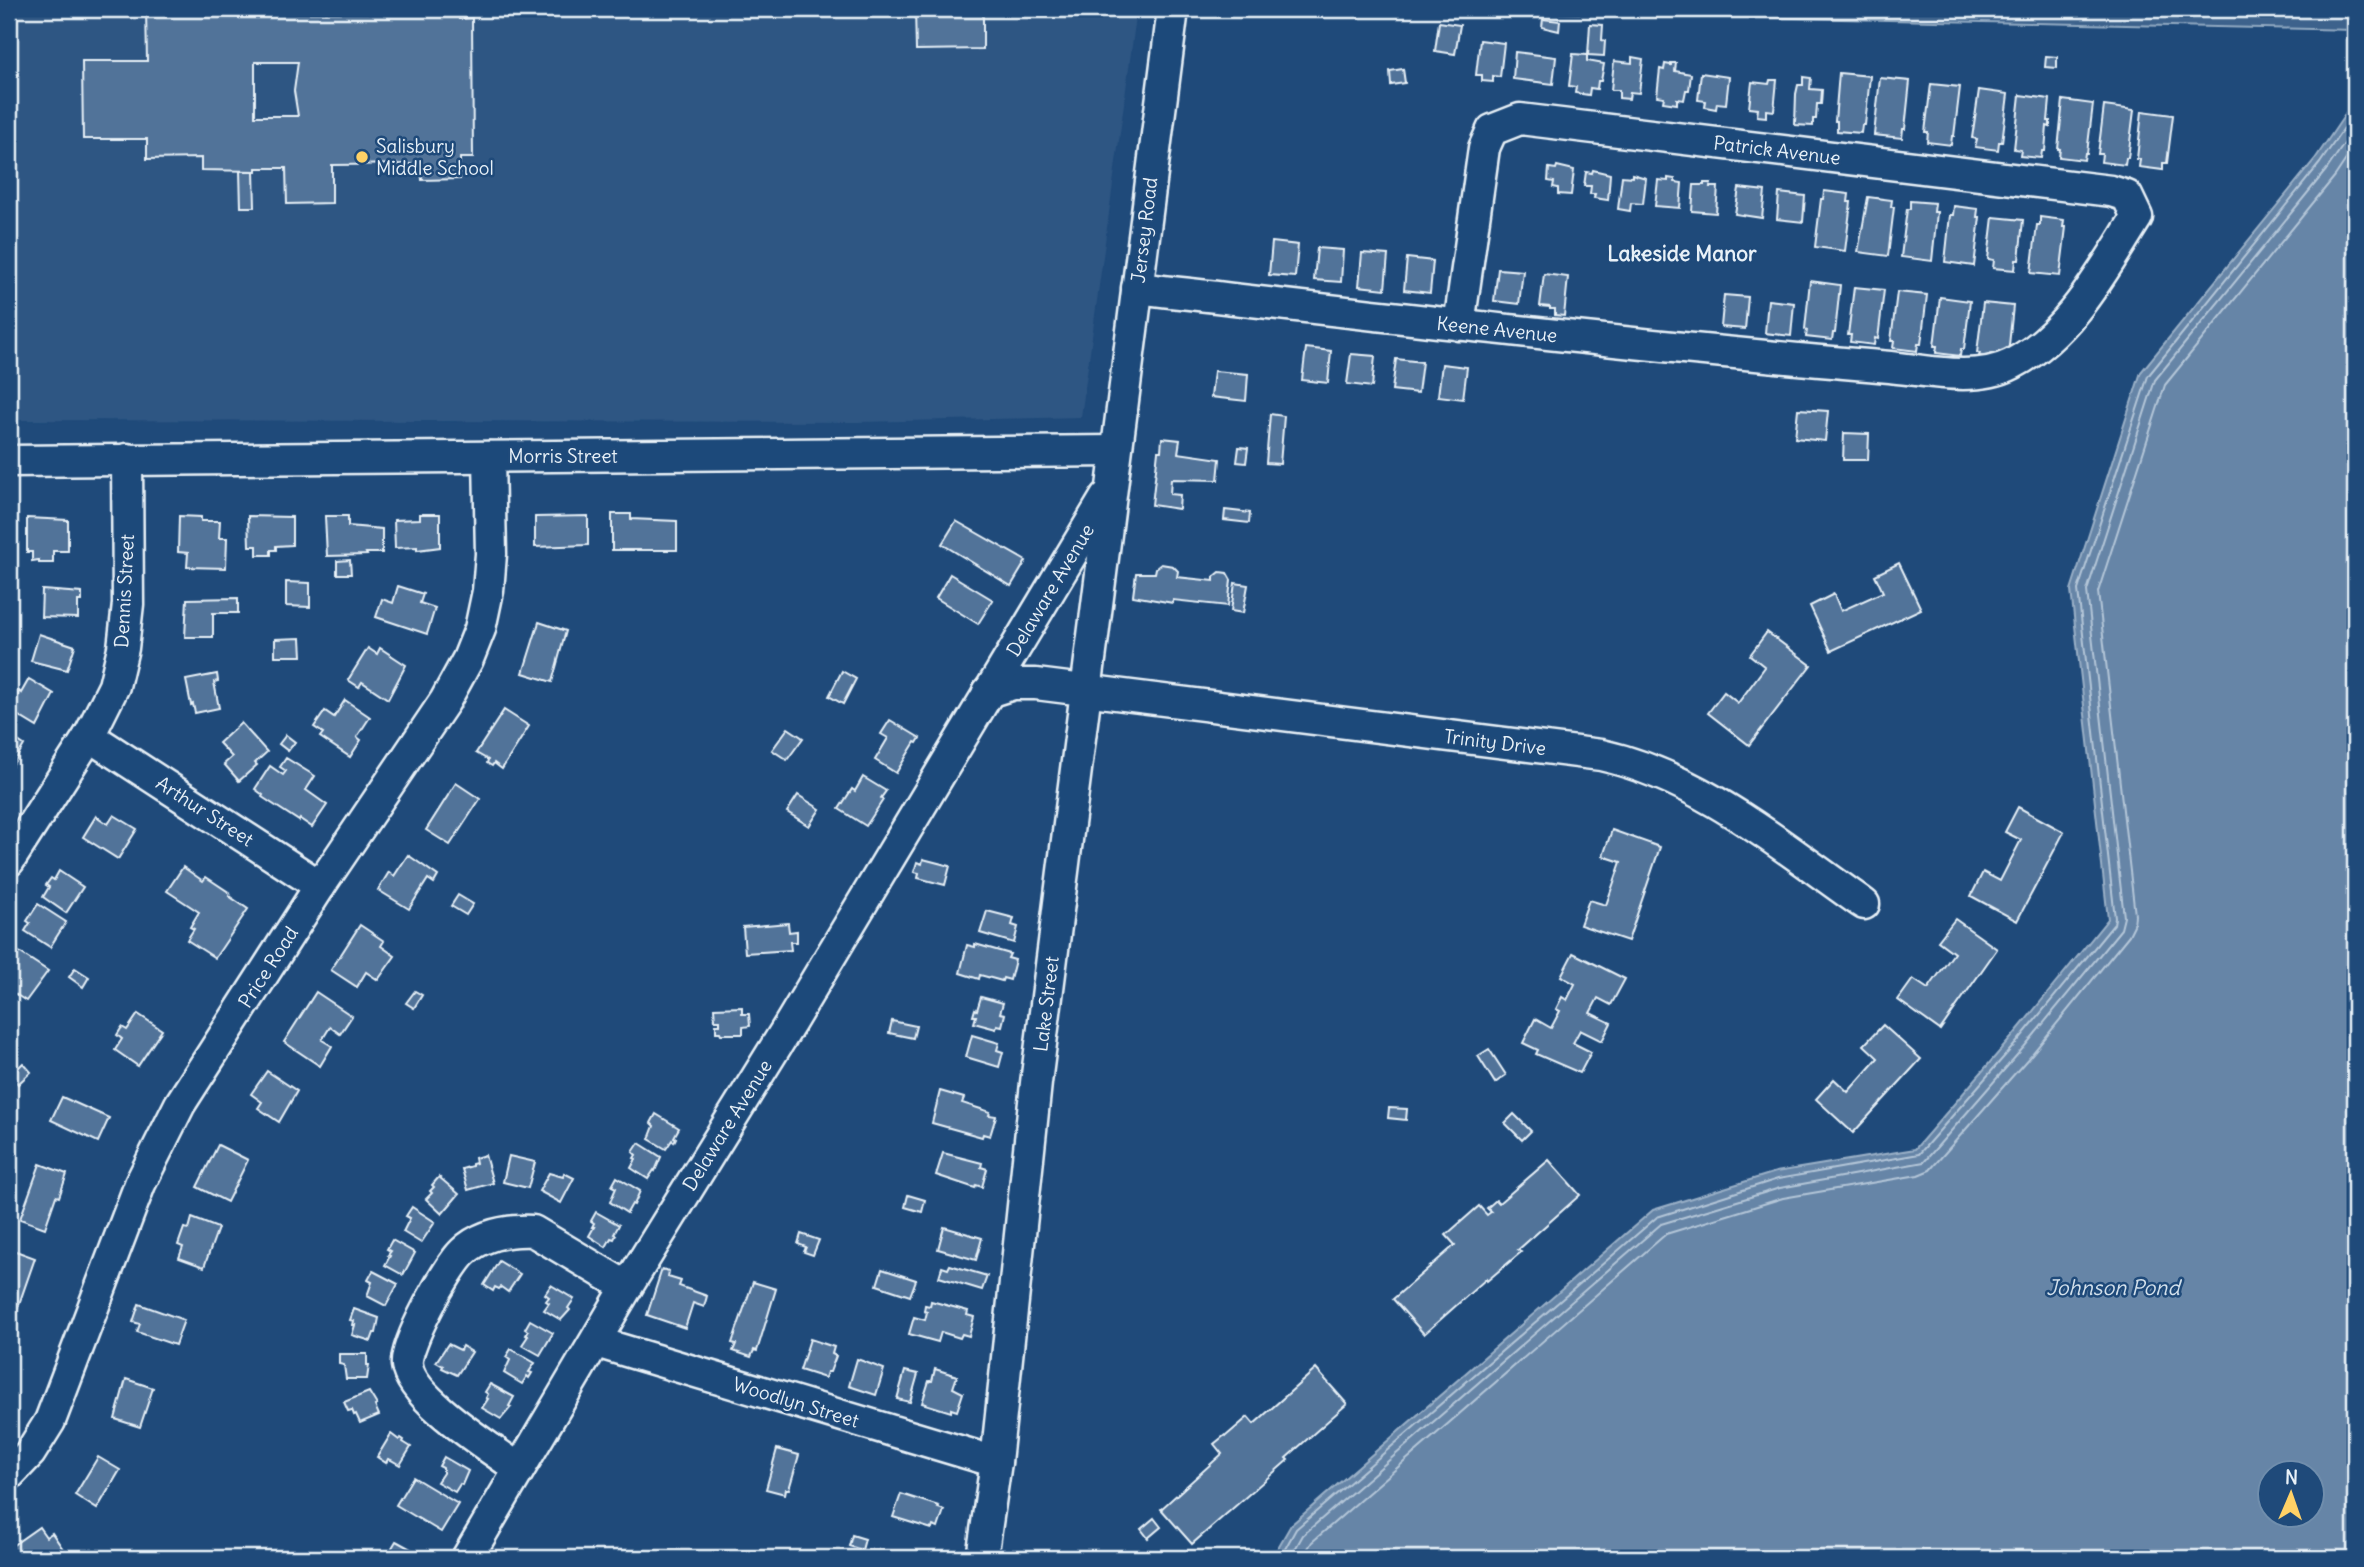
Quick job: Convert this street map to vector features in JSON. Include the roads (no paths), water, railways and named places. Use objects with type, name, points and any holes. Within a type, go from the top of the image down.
[{"type":"street","name":"Jersey Road","points":[[1116,451],[1173,9]]},
{"type":"street","name":"Patrick Avenue","points":[[1459,325],[1484,148],[1492,130],[1520,119],[2111,191],[2127,196]]},
{"type":"street","name":"Keene Avenue","points":[[1137,288],[1459,325],[1977,373],[2011,365],[2043,343],[2086,297],[2137,217],[2127,196]]},
{"type":"street","name":"Morris Street","points":[[9,461],[1116,451]]},
{"type":"street","name":"Lake Street","points":[[982,1558],[996,1462],[1036,1083],[1116,451]]},
{"type":"street","name":"Price Road","points":[[9,1475],[30,1452],[50,1421],[140,1184],[180,1104],[320,886],[445,701],[468,659],[480,629],[488,591],[491,554],[489,457]]},
{"type":"street","name":"Dennis Street","points":[[9,861],[89,736],[114,686],[123,648],[128,572],[127,459]]},
{"type":"street","name":"Delaware Avenue","points":[[467,1558],[627,1287],[791,1022],[1111,488]]},
{"type":"street","name":"Delaware Avenue","points":[[988,692],[1013,684],[1036,684],[1087,691]]},
{"type":"street","name":"Trinity Drive","points":[[1087,691],[1601,755],[1627,761],[1678,781],[1737,816],[1864,904]]},
{"type":"street","name":"Arthur Street","points":[[89,736],[320,886]]},
{"type":"street","points":[[519,1468],[430,1403],[407,1366],[411,1341],[441,1284],[463,1252],[496,1233],[515,1230],[533,1231],[627,1287]]},
{"type":"street","name":"Woodlyn Street","points":[[596,1342],[996,1462]]},
{"type":"water","name":"Johnson Pond","points":[[2355,100],[2355,1558],[1272,1558],[1291,1525],[1653,1210],[1776,1172],[1915,1149],[2012,1037],[2108,919],[2071,590],[2141,372],[2315,159]]},
{"type":"place","name":"Salisbury Middle School","points":[[362,157]]},
{"type":"district","name":"Lakeside Manor","points":[[1682,254]]}]
